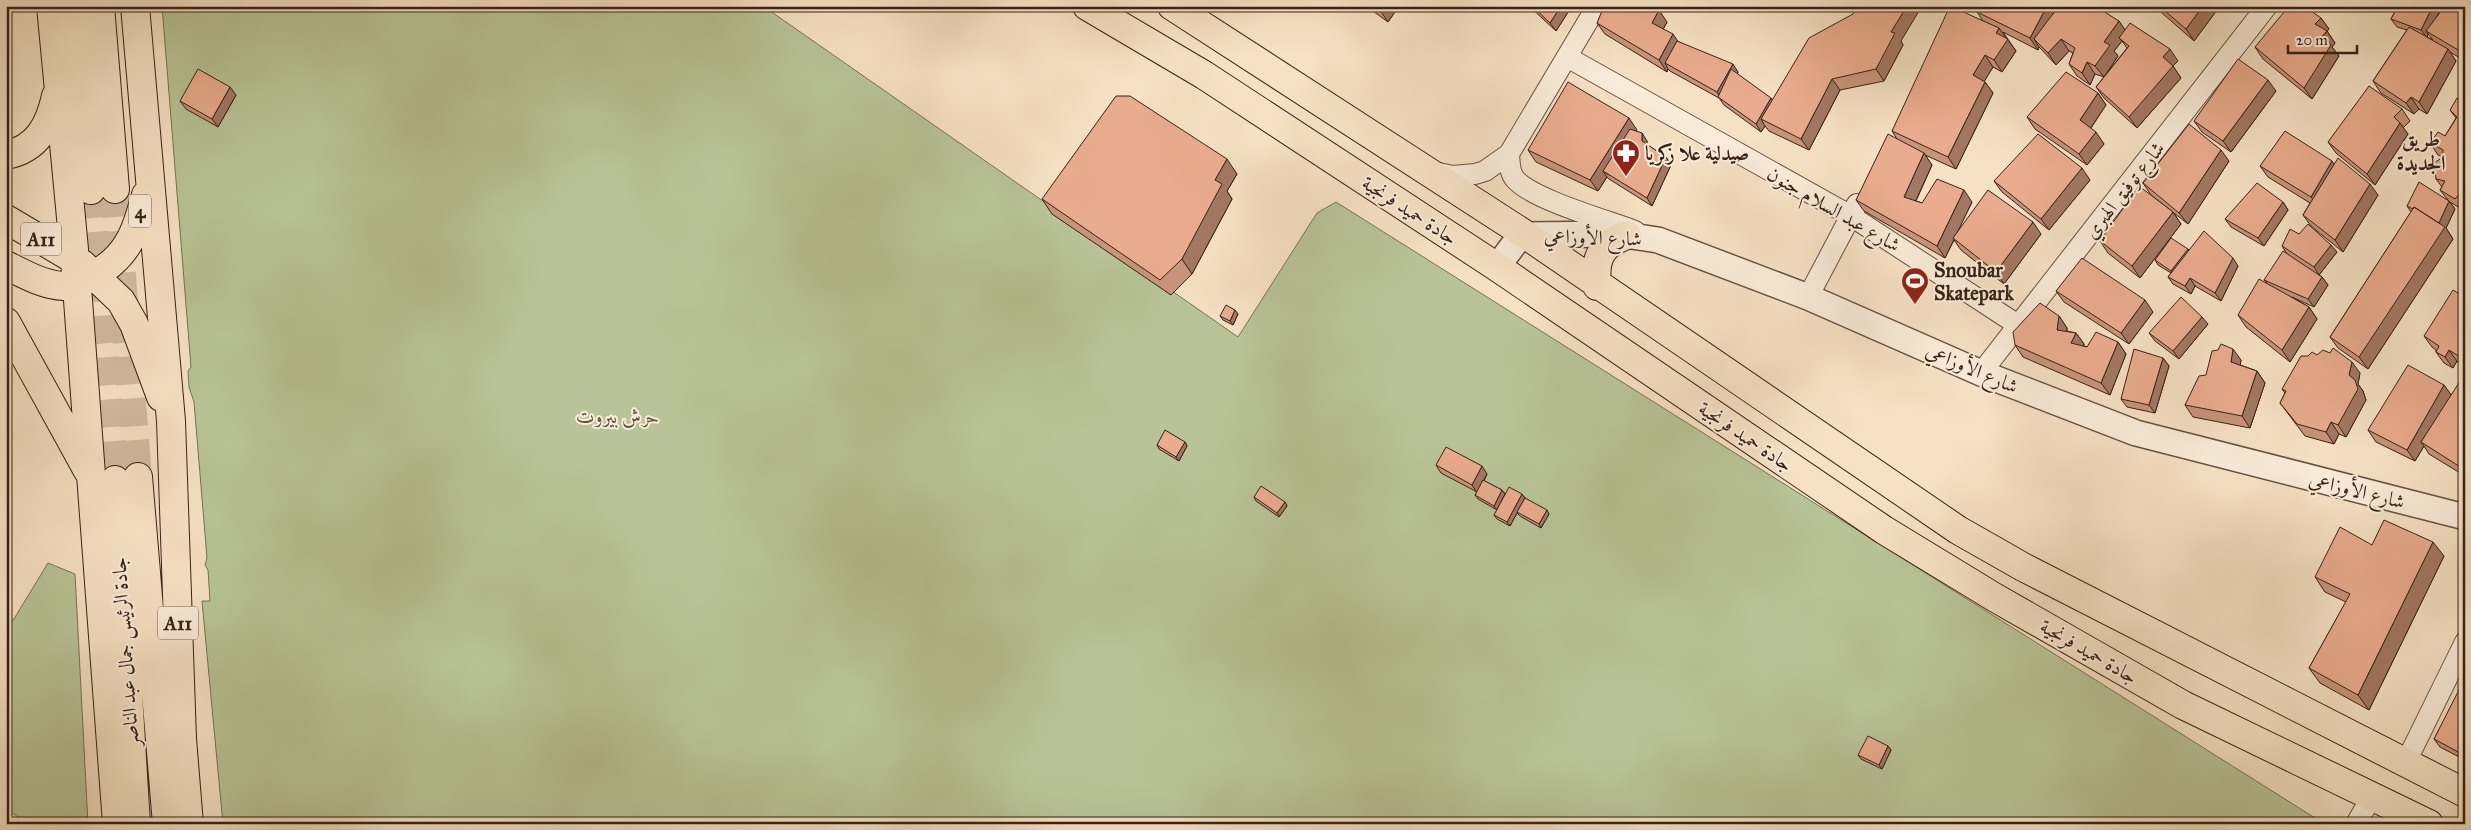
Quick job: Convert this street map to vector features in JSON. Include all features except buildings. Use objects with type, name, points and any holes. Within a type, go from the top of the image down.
[{"type":"main road","points":[[51,6],[82,273],[115,478],[117,824]]},
{"type":"main road","points":[[76,6],[103,190],[100,6]]},
{"type":"main road","points":[[136,6],[171,421]]},
{"type":"main road","name":"جادة حميد فرنجية","points":[[1087,6],[1204,75],[1497,267],[1884,530],[1994,597],[2183,705],[2429,824]]},
{"type":"main road","name":"جادة حميد فرنجية","points":[[1172,6],[1526,235],[1597,286],[1958,530],[2023,567],[2465,793]]},
{"type":"main road","points":[[6,155],[23,148],[47,128],[56,96],[58,75]]},
{"type":"main road","name":"4","points":[[82,273],[114,262],[126,249],[138,223],[149,172]]},
{"type":"main road","name":"A11","points":[[6,219],[121,300],[134,324],[150,373],[171,421],[182,739],[189,824]]},
{"type":"main road","points":[[1597,286],[1596,274],[1599,256],[1608,244],[1627,235]]},
{"type":"main road","points":[[6,264],[48,283],[65,286],[82,273]]},
{"type":"main road","points":[[6,322],[115,478]]},
{"type":"main road","name":"جادة الرئيس جمال عبد الناصر","points":[[115,478],[136,824]]},
{"type":"main road","name":"جادة الرئيس جمال عبد الناصر","points":[[115,478],[167,824]]},
{"type":"street","points":[[1423,168],[1444,174],[1463,176],[1485,171],[1509,154],[1597,6]]},
{"type":"street","name":"شارع توفيق الهبري","points":[[1981,374],[2267,6]]},
{"type":"street","name":"شارع عبد السلام جنون","points":[[1566,57],[1851,216],[2018,325]]},
{"type":"street","points":[[1509,154],[1512,174],[1525,187],[1555,201],[1658,240]]},
{"type":"street","points":[[1808,297],[1864,190]]},
{"type":"street","name":"شارع الأوزاعي","points":[[1497,267],[1518,239],[1526,235],[1577,233],[1627,235],[1658,240],[1808,297],[1981,374],[2136,433],[2465,517]]},
{"type":"street","points":[[2405,764],[2465,642]]},
{"type":"street","points":[[2356,824],[2372,796]]},
{"type":"green space","name":"حرش بيروت","points":[[162,6],[763,6],[1238,337],[1317,213],[1336,202],[2323,823],[223,824],[202,601],[210,601],[208,570],[205,565],[207,558],[194,402],[189,387],[188,371],[191,367]]},
{"type":"green space","points":[[48,563],[75,574],[88,824],[29,824],[6,809],[6,632]]},
{"type":"tunnel","points":[[115,189],[138,477]]},
{"type":"tunnel","points":[[91,190],[115,480]]},
{"type":"place","name":"صيدلية علا زكريا","points":[[1626,177]]},
{"type":"place","name":"Snoubar Skatepark","points":[[1915,305]]},
{"type":"district","name":"طريق الجديدة","points":[[2421,151]]}]
